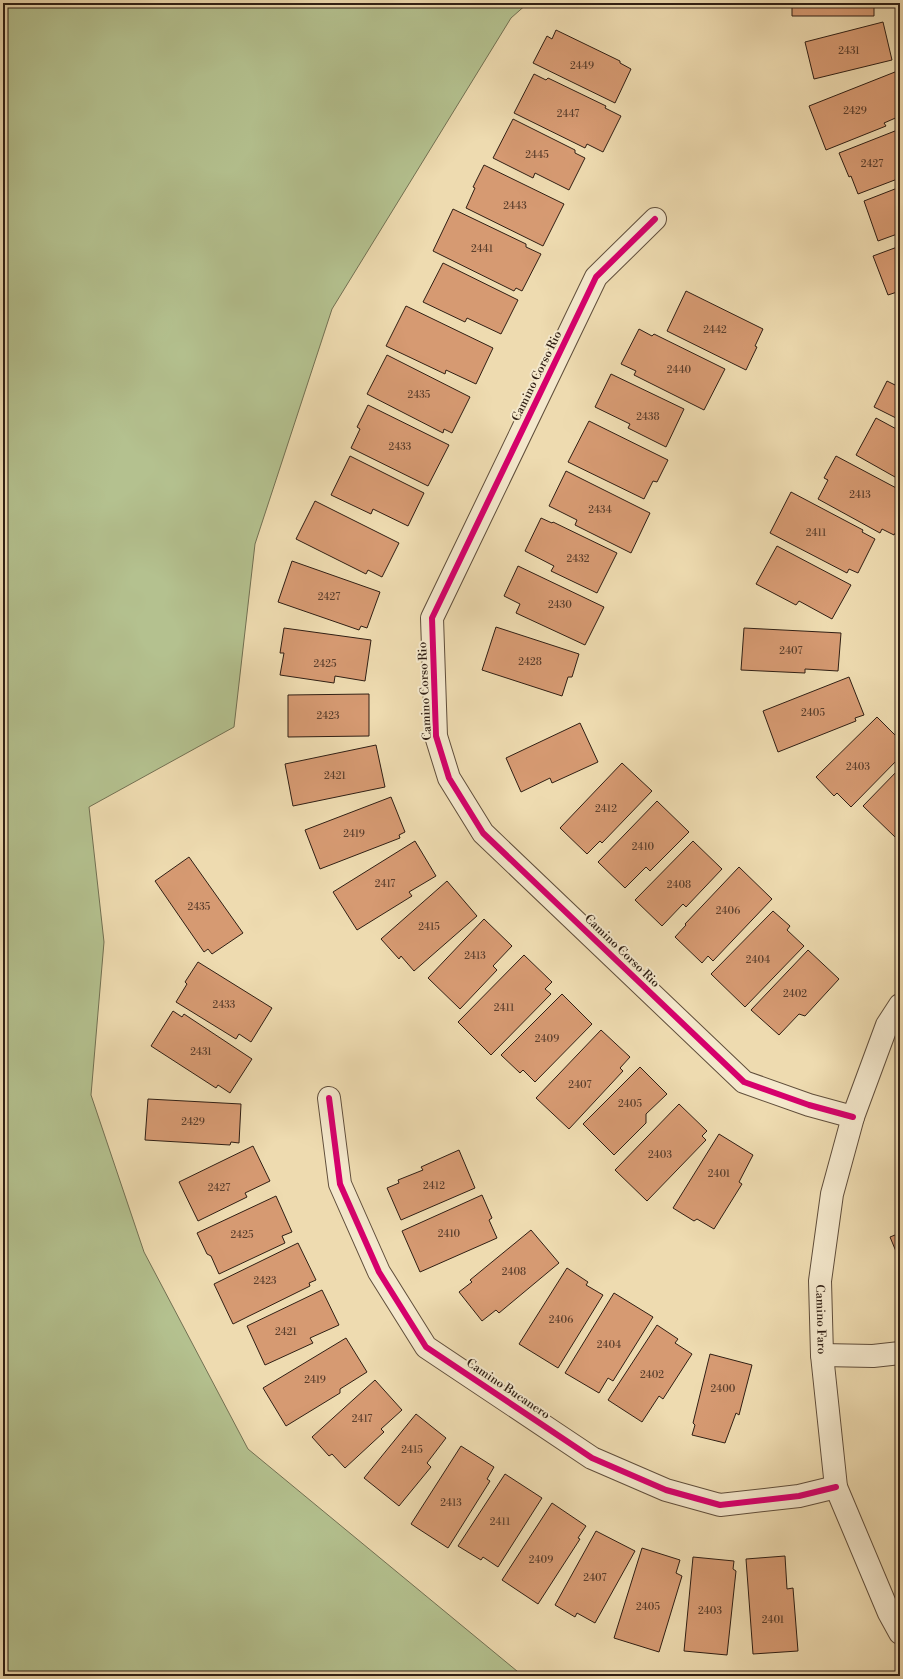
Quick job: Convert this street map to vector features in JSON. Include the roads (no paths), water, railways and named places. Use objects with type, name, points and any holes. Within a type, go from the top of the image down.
[{"type":"street","name":"Camino Corso Rio","points":[[656,219],[596,277],[432,618],[436,736],[449,778],[483,833],[744,1082],[809,1105],[853,1117]]},
{"type":"street","name":"Camino Faro","points":[[900,1005],[887,1025],[853,1117],[832,1194],[820,1281],[822,1355],[836,1487],[889,1613],[900,1633]]},
{"type":"street","name":"Camino Bucanero","points":[[329,1098],[340,1184],[380,1272],[426,1347],[592,1458],[666,1490],[720,1505],[799,1496],[836,1487]]},
{"type":"street","points":[[822,1355],[873,1356],[900,1353]]}]
